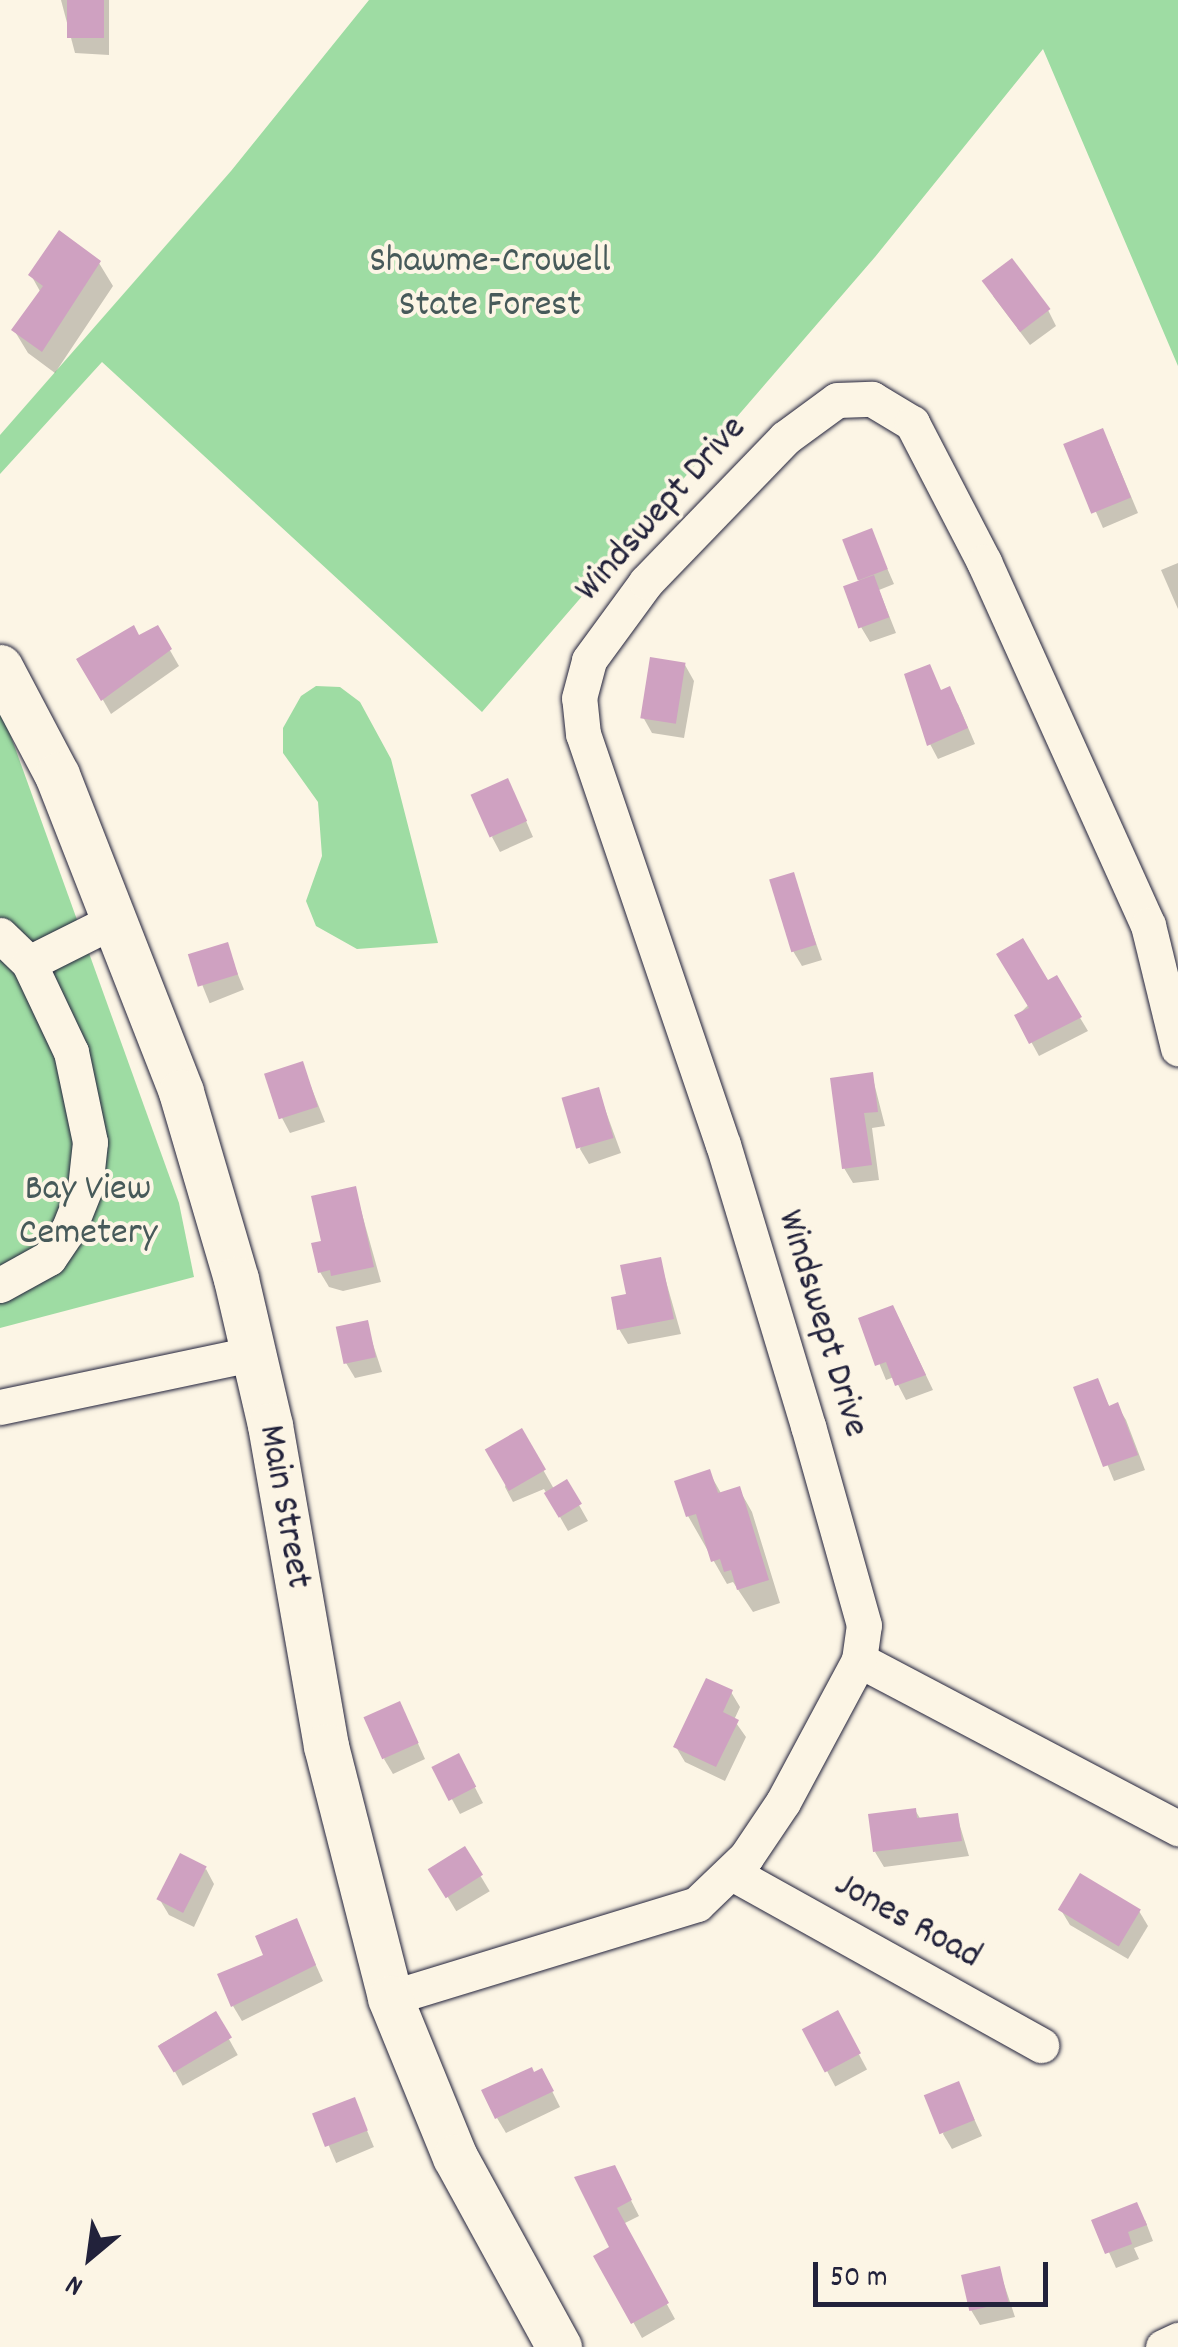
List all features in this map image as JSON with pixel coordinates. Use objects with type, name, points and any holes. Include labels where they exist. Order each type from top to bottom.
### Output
[{"type":"main road","name":"Main Street","points":[[0,667],[58,776],[181,1092],[252,1354],[326,1746],[390,1998],[455,2157],[559,2347]]},
{"type":"street","name":"Windswept Drive","points":[[390,1998],[697,1904],[732,1873],[783,1802],[859,1660],[864,1625],[813,1444],[723,1144],[583,734],[579,698],[589,660],[646,582],[784,438],[836,400],[872,399],[912,423],[984,562],[1148,924],[1178,1048]]},
{"type":"street","points":[[29,963],[113,920]]},
{"type":"street","points":[[0,935],[29,963],[71,1052],[90,1142],[85,1188],[69,1228],[49,1258],[0,1285]]},
{"type":"street","points":[[0,1406],[252,1354]]},
{"type":"street","points":[[859,1660],[1178,1828]]},
{"type":"street","name":"Jones Road","points":[[732,1873],[1041,2045]]},
{"type":"street","points":[[1163,2347],[1178,2340]]},
{"type":"green space","name":"Shawme-Crowell State Forest","points":[[369,0],[1178,0],[1178,366],[1043,49],[875,257],[482,712],[102,362],[0,474],[0,435],[231,171]]},
{"type":"green space","points":[[316,686],[340,687],[360,702],[391,759],[438,943],[357,949],[316,926],[306,901],[322,856],[318,802],[283,753],[283,728],[301,696]]},
{"type":"green space","name":"Bay View Cemetery","points":[[0,706],[179,1203],[194,1277],[0,1328]]},
{"type":"building","points":[[67,0],[104,0],[104,38],[67,38]]},
{"type":"building","points":[[59,230],[101,261],[42,352],[11,330],[43,286],[28,275]]},
{"type":"building","points":[[1012,258],[1051,309],[1020,332],[982,281]]},
{"type":"building","points":[[1103,428],[1131,498],[1091,514],[1063,444]]},
{"type":"building","points":[[872,528],[888,569],[858,581],[842,539]]},
{"type":"building","points":[[874,575],[889,617],[858,629],[843,586]]},
{"type":"building","points":[[134,625],[139,635],[158,625],[172,649],[101,701],[76,659]]},
{"type":"building","points":[[650,657],[686,663],[676,724],[640,718]]},
{"type":"building","points":[[930,664],[941,690],[950,686],[968,728],[927,746],[904,674]]},
{"type":"building","points":[[508,778],[527,821],[490,838],[471,795]]},
{"type":"building","points":[[794,872],[816,945],[791,952],[769,880]]},
{"type":"building","points":[[1023,938],[1048,980],[1057,975],[1082,1017],[1029,1044],[1014,1015],[1029,1008],[996,954]]},
{"type":"building","points":[[228,942],[238,975],[198,987],[188,954]]},
{"type":"building","points":[[303,1061],[318,1107],[279,1119],[264,1074]]},
{"type":"building","points":[[873,1072],[878,1112],[864,1113],[872,1165],[842,1169],[830,1078]]},
{"type":"building","points":[[599,1087],[614,1138],[576,1149],[562,1098]]},
{"type":"building","points":[[356,1186],[374,1267],[331,1276],[330,1270],[318,1273],[311,1243],[321,1241],[311,1196]]},
{"type":"building","points":[[661,1257],[674,1319],[617,1330],[611,1297],[626,1294],[620,1265]]},
{"type":"building","points":[[893,1305],[926,1375],[895,1386],[886,1362],[875,1366],[858,1318]]},
{"type":"building","points":[[368,1320],[376,1357],[344,1364],[336,1327]]},
{"type":"building","points":[[1098,1378],[1109,1406],[1118,1402],[1138,1455],[1103,1467],[1073,1387]]},
{"type":"building","points":[[522,1428],[546,1470],[509,1491],[485,1450]]},
{"type":"building","points":[[710,1469],[718,1493],[740,1486],[769,1580],[737,1590],[731,1570],[724,1572],[720,1559],[711,1562],[696,1514],[686,1517],[674,1481]]},
{"type":"building","points":[[567,1479],[582,1504],[559,1518],[544,1493]]},
{"type":"building","points":[[706,1678],[733,1690],[723,1712],[739,1720],[716,1767],[673,1747]]},
{"type":"building","points":[[400,1701],[419,1743],[382,1759],[363,1717]]},
{"type":"building","points":[[459,1753],[476,1787],[449,1801],[431,1767]]},
{"type":"building","points":[[916,1808],[917,1818],[958,1813],[962,1841],[873,1852],[868,1814]]},
{"type":"building","points":[[465,1846],[483,1875],[446,1898],[428,1869]]},
{"type":"building","points":[[180,1853],[207,1867],[183,1913],[156,1899]]},
{"type":"building","points":[[1080,1873],[1141,1910],[1119,1946],[1058,1910]]},
{"type":"building","points":[[297,1918],[316,1965],[231,2007],[217,1974],[263,1955],[255,1936]]},
{"type":"building","points":[[838,2010],[861,2053],[825,2073],[802,2029]]},
{"type":"building","points":[[216,2011],[232,2038],[174,2073],[158,2046]]},
{"type":"building","points":[[532,2067],[534,2072],[542,2068],[554,2091],[495,2119],[481,2090]]},
{"type":"building","points":[[959,2081],[975,2120],[940,2134],[924,2095]]},
{"type":"building","points":[[355,2097],[368,2131],[325,2147],[312,2113]]},
{"type":"building","points":[[615,2165],[632,2200],[617,2208],[669,2303],[631,2324],[593,2256],[609,2247],[574,2177]]},
{"type":"building","points":[[1137,2202],[1147,2225],[1128,2232],[1132,2244],[1105,2254],[1091,2220]]},
{"type":"building","points":[[1000,2266],[1008,2302],[969,2311],[961,2275]]}]
